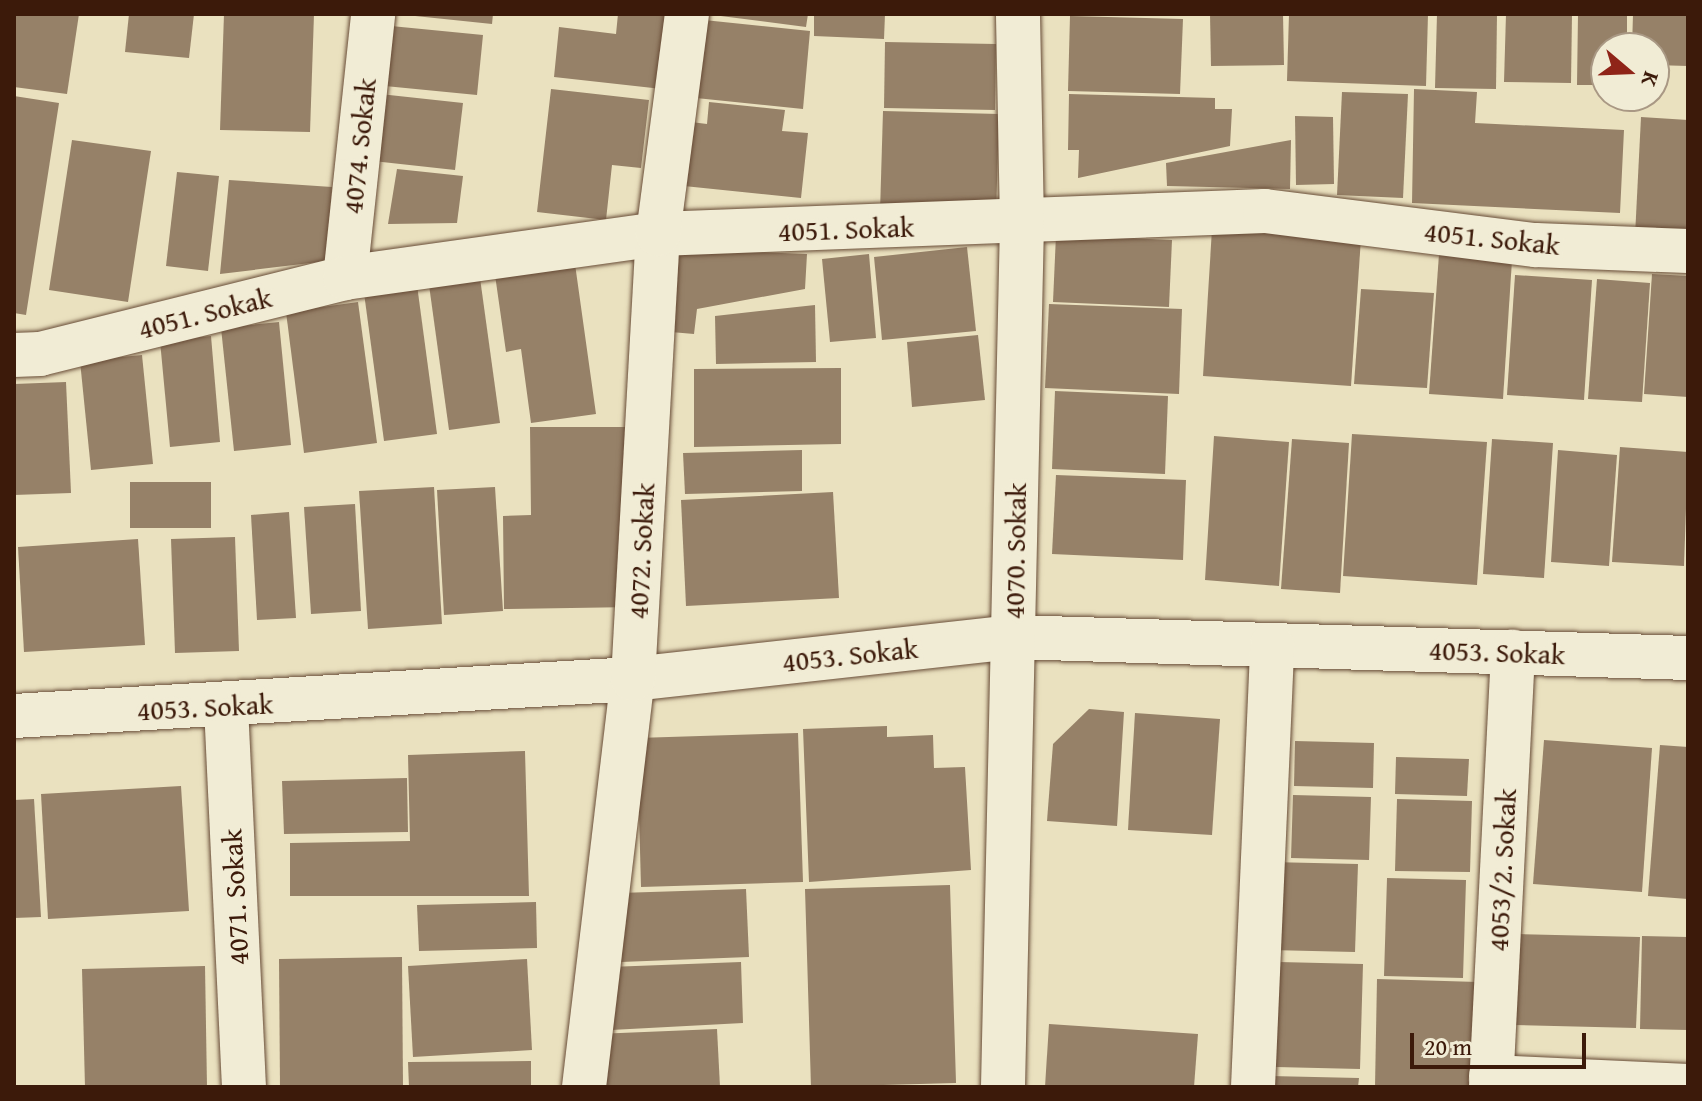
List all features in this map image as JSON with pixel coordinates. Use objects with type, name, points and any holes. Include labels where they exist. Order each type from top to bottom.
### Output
[{"type":"street","name":"4074. Sokak","points":[[345,278],[373,14]]},
{"type":"street","name":"4072. Sokak","points":[[584,1087],[633,679],[658,234],[687,14]]},
{"type":"street","name":"4070. Sokak","points":[[1003,1087],[1022,224],[1018,14]]},
{"type":"street","name":"4051. Sokak","points":[[14,355],[40,354],[345,278],[658,234],[1022,224],[1265,211],[1536,245],[1688,251]]},
{"type":"street","name":"4053. Sokak","points":[[14,716],[226,706],[633,679],[1013,637],[1688,658]]},
{"type":"street","points":[[1253,1087],[1272,645]]},
{"type":"street","name":"4053/2. Sokak","points":[[1491,1082],[1513,652]]},
{"type":"street","name":"4071. Sokak","points":[[226,706],[244,1087]]},
{"type":"street","points":[[1491,1082],[1688,1086]]},
{"type":"building","points":[[14,14],[79,14],[67,94],[14,87]]},
{"type":"building","points":[[129,14],[194,14],[189,58],[125,52]]},
{"type":"building","points":[[224,14],[314,14],[310,132],[220,130]]},
{"type":"building","points":[[396,14],[493,14],[492,24]]},
{"type":"building","points":[[618,14],[671,14],[662,89],[554,77],[559,27],[616,34]]},
{"type":"building","points":[[705,14],[808,14],[806,27]]},
{"type":"building","points":[[814,14],[885,14],[884,39],[814,36]]},
{"type":"building","points":[[1210,14],[1283,14],[1284,65],[1211,66]]},
{"type":"building","points":[[1289,14],[1428,14],[1426,86],[1287,81]]},
{"type":"building","points":[[1437,14],[1497,14],[1496,89],[1435,88]]},
{"type":"building","points":[[1506,14],[1572,14],[1571,83],[1504,82]]},
{"type":"building","points":[[1578,14],[1627,14],[1627,32],[1590,32],[1590,85],[1577,85]]},
{"type":"building","points":[[1633,14],[1688,14],[1688,66],[1670,65],[1670,32],[1632,32]]},
{"type":"building","points":[[1070,16],[1183,19],[1180,94],[1068,91]]},
{"type":"building","points":[[704,20],[810,31],[803,109],[696,98]]},
{"type":"building","points":[[391,26],[483,35],[477,95],[385,86]]},
{"type":"building","points":[[885,42],[996,44],[995,110],[884,108]]},
{"type":"building","points":[[551,89],[649,100],[641,168],[612,165],[606,220],[537,212]]},
{"type":"building","points":[[1414,89],[1477,92],[1475,123],[1624,130],[1620,213],[1412,203]]},
{"type":"building","points":[[1342,92],[1408,94],[1403,198],[1337,195]]},
{"type":"building","points":[[380,94],[463,103],[455,170],[373,161]]},
{"type":"building","points":[[1069,94],[1215,98],[1215,109],[1232,109],[1230,146],[1078,178],[1079,150],[1068,150]]},
{"type":"building","points":[[14,96],[59,103],[26,315],[14,313]]},
{"type":"building","points":[[709,102],[785,110],[782,131],[808,133],[801,198],[684,186],[691,122],[707,124]]},
{"type":"building","points":[[883,111],[999,114],[996,215],[880,212]]},
{"type":"building","points":[[1295,116],[1333,117],[1334,184],[1296,185]]},
{"type":"building","points":[[1641,117],[1688,120],[1688,238],[1635,236]]},
{"type":"building","points":[[72,140],[151,151],[128,302],[49,290]]},
{"type":"building","points":[[1291,140],[1290,189],[1167,186],[1166,163]]},
{"type":"building","points":[[397,169],[463,176],[457,223],[388,224]]},
{"type":"building","points":[[177,172],[219,176],[208,271],[166,266]]},
{"type":"building","points":[[229,180],[332,187],[327,261],[220,274]]},
{"type":"building","points":[[1212,229],[1361,238],[1351,386],[1203,376]]},
{"type":"building","points":[[1056,235],[1172,240],[1169,307],[1053,302]]},
{"type":"building","points":[[967,247],[976,331],[882,340],[874,257]]},
{"type":"building","points":[[680,249],[807,254],[805,289],[697,309],[694,334],[671,332]]},
{"type":"building","points":[[869,254],[876,338],[830,342],[822,259]]},
{"type":"building","points":[[1439,254],[1512,260],[1503,399],[1429,394]]},
{"type":"building","points":[[575,264],[596,414],[531,423],[521,349],[506,352],[495,275]]},
{"type":"building","points":[[1652,274],[1688,276],[1688,397],[1644,394]]},
{"type":"building","points":[[1515,275],[1592,280],[1584,400],[1507,395]]},
{"type":"building","points":[[480,278],[500,423],[449,430],[429,285]]},
{"type":"building","points":[[1597,279],[1650,283],[1642,402],[1588,399]]},
{"type":"building","points":[[417,285],[437,434],[384,441],[364,293]]},
{"type":"building","points":[[1361,289],[1434,293],[1427,388],[1354,384]]},
{"type":"building","points":[[358,302],[377,443],[304,453],[286,312]]},
{"type":"building","points":[[1049,304],[1182,309],[1179,394],[1045,388]]},
{"type":"building","points":[[815,305],[816,362],[716,364],[715,316]]},
{"type":"building","points":[[279,322],[291,445],[234,451],[221,328]]},
{"type":"building","points":[[978,335],[985,400],[912,407],[907,342]]},
{"type":"building","points":[[211,336],[220,442],[170,447],[160,341]]},
{"type":"building","points":[[142,355],[153,464],[91,470],[80,361]]},
{"type":"building","points":[[841,368],[841,444],[694,447],[694,369]]},
{"type":"building","points":[[66,382],[71,493],[14,495],[14,384]]},
{"type":"building","points":[[1055,391],[1168,396],[1165,474],[1052,469]]},
{"type":"building","points":[[530,427],[632,427],[634,607],[504,609],[503,516],[531,515]]},
{"type":"building","points":[[1352,434],[1487,442],[1477,585],[1343,576]]},
{"type":"building","points":[[1214,436],[1289,442],[1279,586],[1205,580]]},
{"type":"building","points":[[1292,439],[1349,443],[1340,593],[1281,589]]},
{"type":"building","points":[[1492,439],[1553,443],[1544,578],[1483,574]]},
{"type":"building","points":[[1620,447],[1688,452],[1684,566],[1612,562]]},
{"type":"building","points":[[802,450],[802,491],[685,494],[683,453]]},
{"type":"building","points":[[1558,450],[1617,455],[1609,566],[1551,562]]},
{"type":"building","points":[[1056,475],[1186,480],[1183,560],[1052,554]]},
{"type":"building","points":[[130,482],[211,482],[211,528],[130,528]]},
{"type":"building","points":[[434,487],[442,624],[368,629],[359,491]]},
{"type":"building","points":[[495,487],[503,611],[444,615],[437,490]]},
{"type":"building","points":[[833,492],[839,598],[686,606],[681,500]]},
{"type":"building","points":[[355,504],[361,611],[311,614],[304,507]]},
{"type":"building","points":[[289,512],[296,618],[257,620],[251,515]]},
{"type":"building","points":[[235,537],[239,651],[175,653],[171,539]]},
{"type":"building","points":[[138,539],[145,645],[24,652],[18,547]]},
{"type":"building","points":[[1089,709],[1124,712],[1117,826],[1047,821],[1053,744]]},
{"type":"building","points":[[1135,713],[1220,719],[1212,835],[1128,830]]},
{"type":"building","points":[[887,726],[887,737],[933,735],[934,768],[965,767],[971,870],[809,882],[803,729]]},
{"type":"building","points":[[798,733],[803,882],[641,887],[637,738]]},
{"type":"building","points":[[1544,740],[1652,748],[1642,892],[1533,884]]},
{"type":"building","points":[[1295,741],[1374,743],[1373,788],[1294,786]]},
{"type":"building","points":[[1660,745],[1688,747],[1688,899],[1648,896]]},
{"type":"building","points":[[525,751],[529,896],[290,896],[290,843],[410,841],[408,755]]},
{"type":"building","points":[[1396,757],[1469,759],[1467,796],[1395,794]]},
{"type":"building","points":[[407,778],[408,832],[284,834],[282,781]]},
{"type":"building","points":[[181,786],[189,911],[48,919],[41,794]]},
{"type":"building","points":[[1293,795],[1371,797],[1369,860],[1291,858]]},
{"type":"building","points":[[34,799],[41,917],[14,918],[14,800]]},
{"type":"building","points":[[1397,799],[1472,801],[1470,872],[1395,871]]},
{"type":"building","points":[[1268,862],[1358,864],[1355,952],[1265,950]]},
{"type":"building","points":[[1387,878],[1466,880],[1463,978],[1384,976]]},
{"type":"building","points":[[950,885],[956,1083],[811,1087],[805,889]]},
{"type":"building","points":[[746,889],[749,957],[621,962],[619,893]]},
{"type":"building","points":[[536,902],[537,948],[419,951],[417,905]]},
{"type":"building","points":[[1517,934],[1640,937],[1636,1028],[1514,1025]]},
{"type":"building","points":[[1642,936],[1688,937],[1688,1030],[1640,1029]]},
{"type":"building","points":[[402,957],[403,1087],[280,1087],[279,959]]},
{"type":"building","points":[[527,959],[532,1050],[413,1057],[408,966]]},
{"type":"building","points":[[741,962],[743,1023],[611,1030],[609,967]]},
{"type":"building","points":[[1279,962],[1363,964],[1360,1069],[1276,1067]]},
{"type":"building","points":[[205,966],[207,1087],[85,1087],[82,969]]},
{"type":"building","points":[[1377,979],[1478,982],[1475,1087],[1375,1087]]},
{"type":"building","points":[[1049,1024],[1198,1034],[1194,1087],[1045,1087]]},
{"type":"building","points":[[717,1029],[720,1087],[598,1087],[596,1034]]},
{"type":"building","points":[[531,1061],[531,1087],[409,1087],[408,1062]]},
{"type":"building","points":[[1268,1076],[1359,1078],[1358,1087],[1268,1087]]}]
